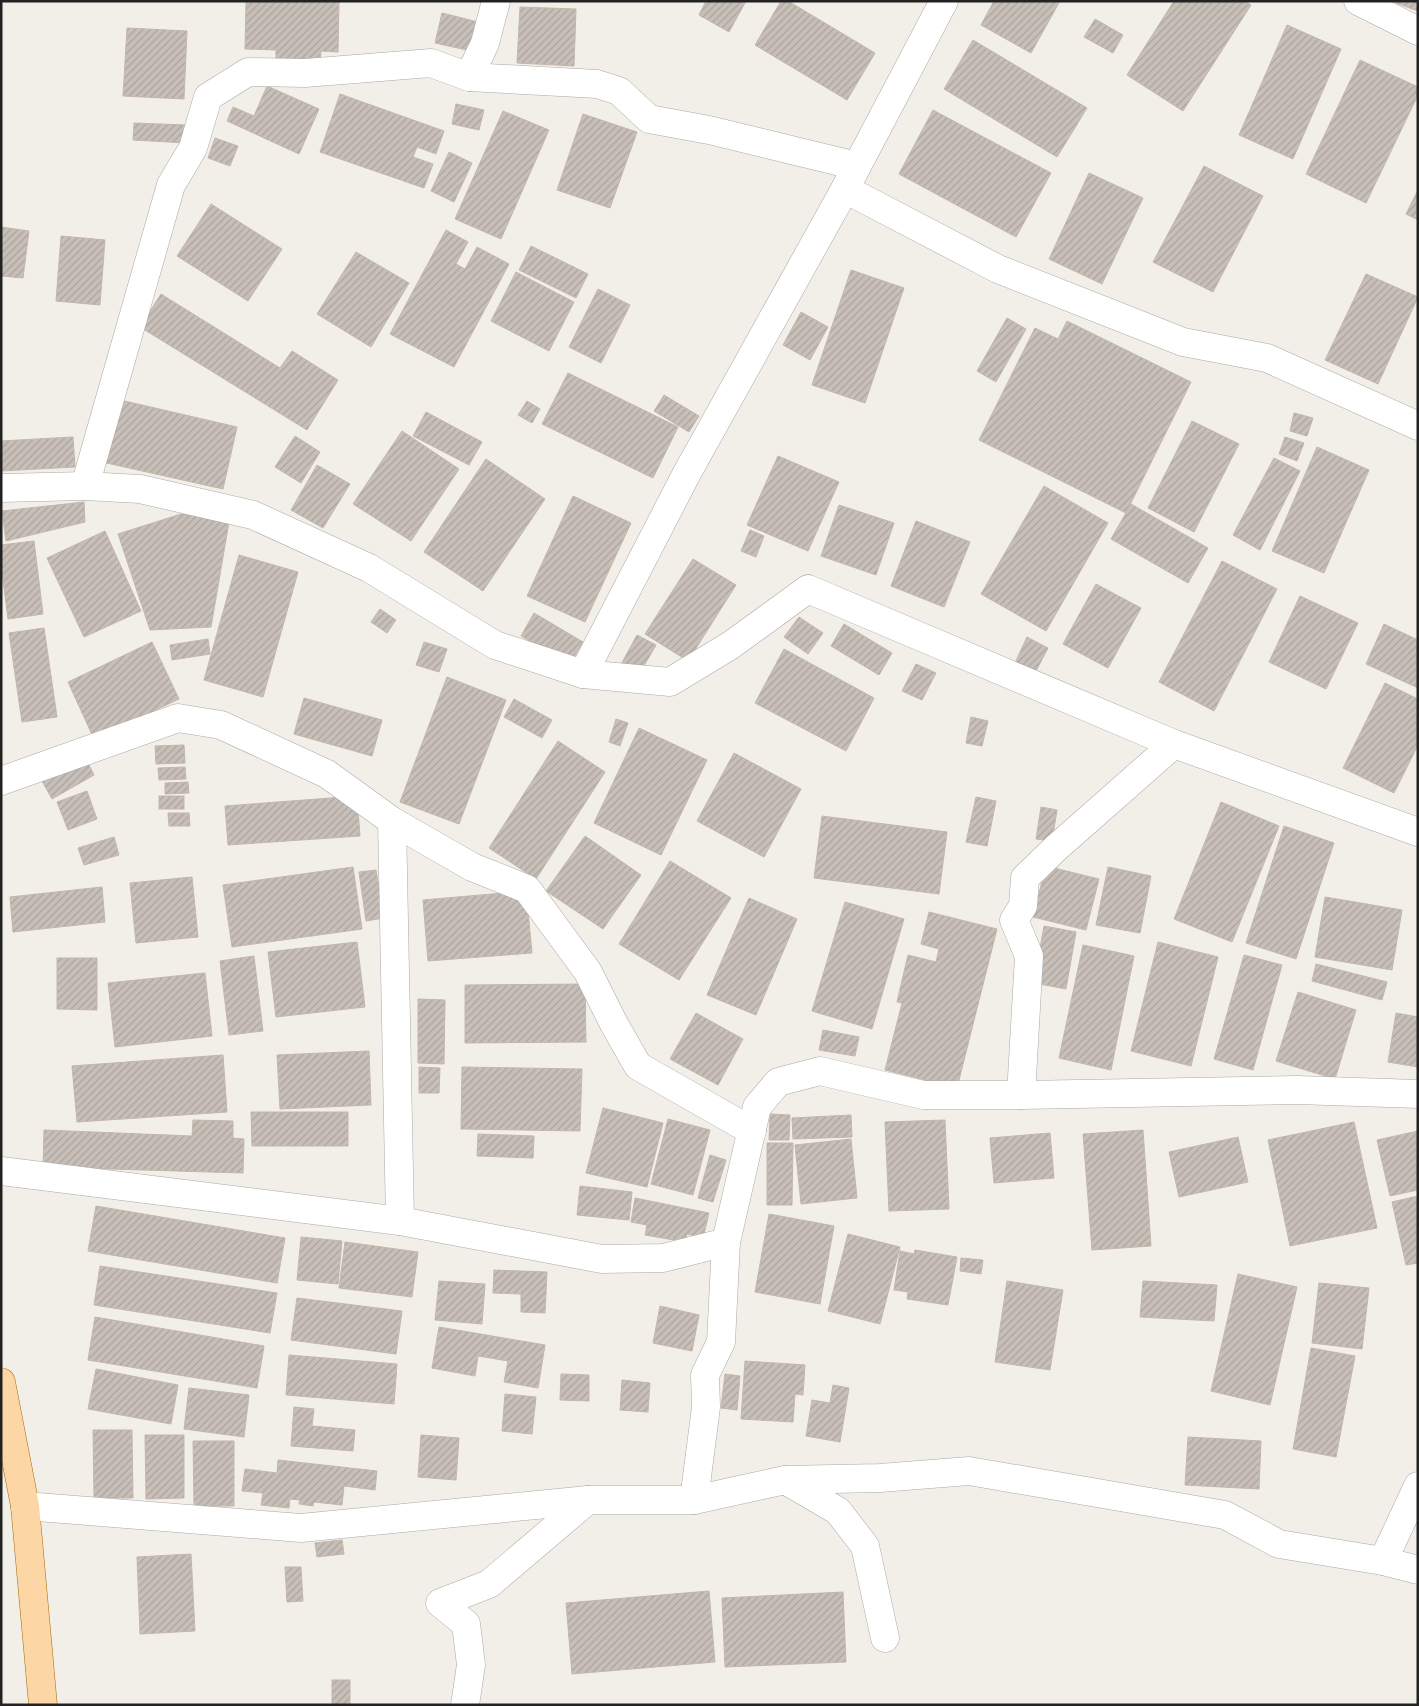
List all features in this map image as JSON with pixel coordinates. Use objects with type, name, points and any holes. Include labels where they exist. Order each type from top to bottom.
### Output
[{"type":"main road","points":[[1,1382],[25,1506],[43,1705]]},
{"type":"street","points":[[469,76],[485,43],[496,1]]},
{"type":"street","points":[[583,674],[687,472],[851,178],[944,1]]},
{"type":"street","points":[[1358,1],[1418,31]]},
{"type":"street","points":[[86,486],[171,185],[193,148],[208,97],[248,72],[305,73],[431,63],[469,76],[596,84],[619,92],[649,119],[709,130],[851,178],[998,269],[1183,342],[1267,358],[1418,426]]},
{"type":"street","points":[[1,488],[86,486],[140,489],[253,515],[369,568],[495,645],[583,674],[670,682],[731,645],[808,589],[1174,744],[1418,832]]},
{"type":"street","points":[[1,781],[178,718],[221,725],[327,774],[392,821],[472,867],[527,889],[588,972],[638,1066],[752,1131]]},
{"type":"street","points":[[1021,1095],[1029,956],[1014,920],[1023,906],[1025,878],[1056,848],[1174,744]]},
{"type":"street","points":[[392,821],[400,1221]]},
{"type":"street","points":[[694,1500],[706,1407],[705,1375],[721,1342],[726,1242],[757,1107],[778,1082],[820,1071],[923,1095],[1297,1090],[1418,1094]]},
{"type":"street","points":[[1,1171],[400,1221],[602,1259],[663,1258],[726,1242]]},
{"type":"street","points":[[25,1506],[301,1528],[588,1500],[694,1500],[785,1480],[880,1478],[969,1471],[1225,1515],[1279,1544],[1383,1561],[1418,1570]]},
{"type":"street","points":[[785,1480],[838,1511],[865,1546],[885,1638]]},
{"type":"street","points":[[1383,1561],[1418,1486]]},
{"type":"street","points":[[465,1705],[471,1665],[466,1624],[440,1603],[489,1584],[588,1500]]},
{"type":"building","points":[[246,1],[339,1],[338,52],[321,51],[320,63],[276,62],[276,50],[245,49]]},
{"type":"building","points":[[706,1],[746,1],[729,32],[699,15]]},
{"type":"building","points":[[781,1],[788,1],[875,53],[847,100],[755,45]]},
{"type":"building","points":[[994,1],[1060,1],[1031,53],[981,25]]},
{"type":"building","points":[[1174,1],[1244,1],[1251,5],[1183,111],[1127,75]]},
{"type":"building","points":[[1396,1],[1418,1],[1418,11],[1396,3]]},
{"type":"building","points":[[520,7],[576,9],[574,66],[517,63]]},
{"type":"building","points":[[442,13],[478,22],[471,51],[435,43]]},
{"type":"building","points":[[1095,19],[1123,35],[1113,53],[1084,37]]},
{"type":"building","points":[[1287,25],[1341,49],[1293,159],[1239,135]]},
{"type":"building","points":[[127,28],[187,31],[184,99],[123,96]]},
{"type":"building","points":[[973,40],[1087,108],[1057,157],[944,89]]},
{"type":"building","points":[[1360,60],[1418,87],[1418,95],[1366,203],[1306,174]]},
{"type":"building","points":[[267,86],[319,109],[299,154],[227,121],[233,107],[254,116]]},
{"type":"building","points":[[340,94],[444,131],[436,154],[417,147],[413,157],[433,164],[424,188],[320,152]]},
{"type":"building","points":[[456,104],[484,110],[479,130],[452,124]]},
{"type":"building","points":[[933,110],[1051,173],[1016,237],[899,174]]},
{"type":"building","points":[[503,111],[549,130],[501,239],[455,219]]},
{"type":"building","points":[[583,114],[637,132],[610,208],[557,190]]},
{"type":"building","points":[[134,123],[186,125],[186,143],[133,140]]},
{"type":"building","points":[[215,138],[238,146],[230,166],[208,158]]},
{"type":"building","points":[[449,152],[472,163],[454,202],[431,191]]},
{"type":"building","points":[[1204,166],[1263,196],[1213,292],[1153,262]]},
{"type":"building","points":[[1089,173],[1143,198],[1102,284],[1049,259]]},
{"type":"building","points":[[1418,190],[1418,220],[1406,214]]},
{"type":"building","points":[[211,204],[282,249],[248,301],[177,256]]},
{"type":"building","points":[[1,227],[29,231],[23,278],[1,276]]},
{"type":"building","points":[[446,230],[468,242],[456,264],[465,269],[477,247],[509,264],[454,367],[390,334]]},
{"type":"building","points":[[61,236],[105,240],[100,305],[56,301]]},
{"type":"building","points":[[531,246],[588,274],[576,298],[519,270]]},
{"type":"building","points":[[356,252],[409,283],[371,347],[317,314]]},
{"type":"building","points":[[851,270],[904,288],[865,403],[812,385]]},
{"type":"building","points":[[516,272],[574,302],[549,351],[491,321]]},
{"type":"building","points":[[1366,274],[1418,297],[1378,384],[1325,360]]},
{"type":"building","points":[[598,289],[630,305],[601,363],[569,347]]},
{"type":"building","points":[[161,294],[280,368],[292,351],[338,380],[307,430],[140,327]]},
{"type":"building","points":[[801,312],[828,327],[810,360],[783,345]]},
{"type":"building","points":[[1007,318],[1026,329],[996,382],[977,371]]},
{"type":"building","points":[[1067,321],[1191,382],[1126,513],[979,440],[1035,328],[1058,339]]},
{"type":"building","points":[[568,373],[678,427],[653,478],[542,424]]},
{"type":"building","points":[[664,395],[699,416],[689,432],[654,411]]},
{"type":"building","points":[[116,399],[237,427],[223,489],[102,462]]},
{"type":"building","points":[[527,401],[540,409],[532,423],[518,415]]},
{"type":"building","points":[[426,412],[482,442],[469,465],[413,436]]},
{"type":"building","points":[[1294,413],[1313,418],[1307,436],[1290,431]]},
{"type":"building","points":[[1192,421],[1239,444],[1194,532],[1148,508]]},
{"type":"building","points":[[402,431],[459,469],[411,541],[353,504]]},
{"type":"building","points":[[295,436],[320,452],[301,483],[275,467]]},
{"type":"building","points":[[73,437],[75,467],[1,471],[1,441]]},
{"type":"building","points":[[1285,437],[1304,443],[1297,461],[1279,454]]},
{"type":"building","points":[[1317,447],[1369,470],[1324,573],[1272,551]]},
{"type":"building","points":[[778,456],[839,482],[808,551],[747,525]]},
{"type":"building","points":[[1274,458],[1300,471],[1260,550],[1233,535]]},
{"type":"building","points":[[486,459],[545,499],[483,591],[424,552]]},
{"type":"building","points":[[317,465],[350,484],[323,528],[291,510]]},
{"type":"building","points":[[1044,486],[1108,523],[1046,631],[981,594]]},
{"type":"building","points":[[573,496],[631,523],[585,622],[527,596]]},
{"type":"building","points":[[84,502],[85,522],[6,541],[2,511]]},
{"type":"building","points":[[1131,504],[1208,548],[1188,583],[1111,539]]},
{"type":"building","points":[[839,505],[894,523],[876,575],[821,556]]},
{"type":"building","points":[[181,514],[229,522],[211,627],[150,630],[118,534]]},
{"type":"building","points":[[916,521],[970,542],[944,607],[891,586]]},
{"type":"building","points":[[750,530],[764,536],[756,557],[741,551]]},
{"type":"building","points":[[105,531],[141,611],[84,637],[47,558]]},
{"type":"building","points":[[34,541],[43,614],[8,619],[1,564],[1,545]]},
{"type":"building","points":[[239,555],[298,572],[263,697],[204,680]]},
{"type":"building","points":[[693,559],[736,585],[688,661],[645,634]]},
{"type":"building","points":[[1222,561],[1277,589],[1214,711],[1159,682]]},
{"type":"building","points":[[1096,584],[1141,608],[1108,668],[1063,644]]},
{"type":"building","points":[[1300,596],[1358,623],[1326,689],[1269,662]]},
{"type":"building","points":[[380,609],[396,620],[387,633],[371,622]]},
{"type":"building","points":[[534,613],[583,642],[570,664],[521,636]]},
{"type":"building","points":[[799,617],[823,633],[808,654],[784,637]]},
{"type":"building","points":[[844,624],[892,653],[879,675],[831,646]]},
{"type":"building","points":[[1384,624],[1418,640],[1418,688],[1366,664]]},
{"type":"building","points":[[44,628],[57,717],[22,722],[9,633]]},
{"type":"building","points":[[637,635],[656,645],[637,678],[619,668]]},
{"type":"building","points":[[1027,637],[1048,648],[1035,673],[1015,663]]},
{"type":"building","points":[[208,639],[210,654],[172,660],[170,645]]},
{"type":"building","points":[[152,642],[179,699],[94,739],[68,682]]},
{"type":"building","points":[[424,642],[447,649],[439,672],[416,665]]},
{"type":"building","points":[[784,649],[874,698],[846,751],[755,703]]},
{"type":"building","points":[[916,664],[936,673],[922,700],[902,691]]},
{"type":"building","points":[[447,677],[506,700],[459,824],[400,802]]},
{"type":"building","points":[[1385,683],[1418,699],[1418,745],[1394,793],[1343,768]]},
{"type":"building","points":[[304,698],[382,720],[372,756],[294,734]]},
{"type":"building","points":[[514,699],[552,720],[542,738],[504,717]]},
{"type":"building","points":[[971,717],[988,721],[982,746],[966,743]]},
{"type":"building","points":[[616,719],[628,723],[620,746],[609,742]]},
{"type":"building","points":[[639,728],[707,760],[661,855],[594,823]]},
{"type":"building","points":[[558,741],[605,772],[536,879],[489,848]]},
{"type":"building","points":[[184,745],[185,763],[156,764],[155,746]]},
{"type":"building","points":[[734,753],[801,789],[764,857],[697,821]]},
{"type":"building","points":[[85,757],[94,775],[52,799],[42,781]]},
{"type":"building","points":[[185,767],[186,779],[159,780],[158,768]]},
{"type":"building","points":[[188,782],[189,793],[165,794],[165,783]]},
{"type":"building","points":[[87,791],[97,819],[68,830],[57,802]]},
{"type":"building","points":[[159,796],[184,796],[184,809],[159,809]]},
{"type":"building","points":[[357,796],[360,836],[228,845],[225,806]]},
{"type":"building","points":[[976,797],[996,801],[987,846],[966,842]]},
{"type":"building","points":[[1221,802],[1279,826],[1232,942],[1174,919]]},
{"type":"building","points":[[1041,807],[1057,810],[1052,841],[1036,839]]},
{"type":"building","points":[[168,813],[189,813],[190,826],[169,826]]},
{"type":"building","points":[[822,816],[947,832],[939,894],[814,878]]},
{"type":"building","points":[[1284,826],[1334,843],[1296,959],[1246,943]]},
{"type":"building","points":[[585,836],[641,875],[603,929],[546,891]]},
{"type":"building","points":[[114,837],[119,855],[84,865],[78,848]]},
{"type":"building","points":[[670,861],[731,898],[679,980],[619,944]]},
{"type":"building","points":[[1046,866],[1099,879],[1086,930],[1033,917]]},
{"type":"building","points":[[353,867],[362,929],[232,947],[223,885]]},
{"type":"building","points":[[1108,867],[1151,876],[1140,933],[1096,925]]},
{"type":"building","points":[[376,870],[384,918],[366,921],[359,872]]},
{"type":"building","points":[[192,877],[198,937],[136,943],[130,883]]},
{"type":"building","points":[[102,887],[105,922],[13,932],[10,897]]},
{"type":"building","points":[[526,891],[532,953],[428,961],[423,900]]},
{"type":"building","points":[[1325,897],[1402,910],[1392,970],[1315,957]]},
{"type":"building","points":[[749,898],[797,919],[756,1015],[707,995]]},
{"type":"building","points":[[845,902],[904,919],[872,1029],[812,1011]]},
{"type":"building","points":[[929,912],[997,929],[957,1088],[885,1070],[902,1003],[897,1002],[908,955],[936,962],[939,949],[921,944]]},
{"type":"building","points":[[1044,926],[1076,932],[1066,989],[1034,983]]},
{"type":"building","points":[[357,942],[365,1007],[276,1017],[268,952]]},
{"type":"building","points":[[1158,942],[1218,957],[1191,1066],[1131,1051]]},
{"type":"building","points":[[1083,945],[1134,956],[1111,1070],[1059,1058]]},
{"type":"building","points":[[1244,955],[1282,965],[1253,1070],[1214,1059]]},
{"type":"building","points":[[254,956],[263,1031],[229,1035],[220,961]]},
{"type":"building","points":[[57,958],[97,958],[97,1010],[57,1009]]},
{"type":"building","points":[[1316,964],[1387,982],[1382,1000],[1312,981]]},
{"type":"building","points":[[205,973],[212,1036],[115,1047],[108,983]]},
{"type":"building","points":[[585,984],[586,1042],[465,1043],[465,985]]},
{"type":"building","points":[[1298,992],[1356,1010],[1335,1079],[1276,1061]]},
{"type":"building","points":[[418,999],[445,1000],[444,1064],[418,1063]]},
{"type":"building","points":[[696,1013],[743,1039],[718,1085],[670,1059]]},
{"type":"building","points":[[1396,1013],[1418,1017],[1418,1067],[1388,1062]]},
{"type":"building","points":[[823,1030],[859,1037],[855,1056],[819,1050]]},
{"type":"building","points":[[369,1051],[371,1105],[280,1109],[277,1055]]},
{"type":"building","points":[[223,1055],[227,1112],[77,1122],[72,1066]]},
{"type":"building","points":[[419,1067],[440,1068],[439,1093],[419,1093]]},
{"type":"building","points":[[462,1067],[582,1069],[580,1131],[461,1129]]},
{"type":"building","points":[[603,1108],[663,1123],[647,1187],[586,1173]]},
{"type":"building","points":[[251,1112],[348,1112],[348,1146],[252,1146]]},
{"type":"building","points":[[770,1114],[790,1115],[789,1140],[769,1140]]},
{"type":"building","points":[[851,1115],[852,1137],[793,1139],[792,1118]]},
{"type":"building","points":[[668,1119],[710,1130],[693,1195],[651,1184]]},
{"type":"building","points":[[193,1120],[233,1121],[233,1138],[244,1139],[243,1173],[43,1167],[44,1130],[192,1136]]},
{"type":"building","points":[[945,1120],[949,1209],[889,1211],[885,1122]]},
{"type":"building","points":[[1354,1122],[1377,1228],[1290,1246],[1268,1140]]},
{"type":"building","points":[[1143,1130],[1151,1246],[1092,1250],[1083,1134]]},
{"type":"building","points":[[1418,1131],[1418,1190],[1390,1196],[1377,1140]]},
{"type":"building","points":[[1050,1133],[1054,1178],[994,1183],[990,1138]]},
{"type":"building","points":[[478,1134],[534,1136],[533,1158],[477,1156]]},
{"type":"building","points":[[1238,1137],[1248,1182],[1179,1197],[1169,1152]]},
{"type":"building","points":[[851,1139],[857,1198],[801,1204],[795,1145]]},
{"type":"building","points":[[767,1143],[793,1143],[792,1205],[767,1205]]},
{"type":"building","points":[[710,1155],[726,1160],[713,1202],[698,1198]]},
{"type":"building","points":[[580,1186],[632,1192],[629,1220],[577,1215]]},
{"type":"building","points":[[1418,1196],[1418,1263],[1406,1265],[1392,1202]]},
{"type":"building","points":[[635,1198],[709,1213],[703,1238],[687,1234],[685,1242],[645,1235],[647,1225],[631,1222]]},
{"type":"building","points":[[96,1206],[285,1238],[277,1283],[88,1251]]},
{"type":"building","points":[[769,1214],[834,1226],[820,1304],[755,1292]]},
{"type":"building","points":[[848,1234],[900,1247],[880,1324],[828,1311]]},
{"type":"building","points":[[301,1237],[342,1241],[338,1284],[297,1280]]},
{"type":"building","points":[[345,1242],[418,1252],[412,1297],[339,1288]]},
{"type":"building","points":[[915,1250],[957,1257],[948,1305],[907,1299],[908,1292],[894,1290],[900,1251],[914,1254]]},
{"type":"building","points":[[961,1258],[983,1260],[981,1274],[960,1271]]},
{"type":"building","points":[[100,1266],[277,1293],[270,1333],[94,1305]]},
{"type":"building","points":[[494,1270],[547,1272],[545,1313],[521,1312],[521,1294],[493,1293]]},
{"type":"building","points":[[1238,1274],[1297,1287],[1270,1405],[1211,1391]]},
{"type":"building","points":[[439,1281],[485,1284],[482,1324],[435,1320]]},
{"type":"building","points":[[1007,1281],[1063,1290],[1050,1370],[995,1362]]},
{"type":"building","points":[[1143,1281],[1217,1285],[1214,1321],[1140,1317]]},
{"type":"building","points":[[1319,1283],[1369,1288],[1362,1349],[1312,1343]]},
{"type":"building","points":[[297,1298],[402,1311],[396,1354],[291,1340]]},
{"type":"building","points":[[660,1306],[699,1315],[692,1351],[653,1343]]},
{"type":"building","points":[[95,1317],[264,1346],[257,1388],[88,1360]]},
{"type":"building","points":[[439,1327],[545,1345],[538,1388],[504,1382],[508,1361],[478,1356],[475,1376],[432,1368]]},
{"type":"building","points":[[1311,1348],[1355,1356],[1336,1457],[1293,1449]]},
{"type":"building","points":[[289,1355],[397,1364],[394,1404],[286,1395]]},
{"type":"building","points":[[745,1361],[805,1365],[803,1395],[795,1394],[793,1422],[741,1419]]},
{"type":"building","points":[[96,1369],[178,1385],[171,1424],[88,1409]]},
{"type":"building","points":[[561,1374],[589,1375],[589,1401],[560,1400]]},
{"type":"building","points":[[725,1374],[740,1376],[737,1410],[721,1408]]},
{"type":"building","points":[[622,1380],[650,1383],[648,1412],[620,1410]]},
{"type":"building","points":[[833,1385],[849,1388],[840,1442],[806,1436],[812,1400],[830,1403]]},
{"type":"building","points":[[189,1388],[249,1395],[244,1437],[184,1429]]},
{"type":"building","points":[[505,1394],[536,1397],[532,1434],[502,1431]]},
{"type":"building","points":[[294,1407],[314,1409],[312,1426],[355,1430],[353,1451],[291,1446]]},
{"type":"building","points":[[93,1430],[132,1430],[133,1498],[94,1498]]},
{"type":"building","points":[[145,1435],[184,1435],[184,1498],[146,1499]]},
{"type":"building","points":[[421,1435],[459,1438],[456,1480],[418,1477]]},
{"type":"building","points":[[1188,1437],[1261,1441],[1259,1489],[1185,1485]]},
{"type":"building","points":[[193,1441],[234,1441],[234,1506],[194,1506]]},
{"type":"building","points":[[278,1460],[377,1471],[375,1490],[344,1486],[342,1505],[314,1502],[313,1506],[299,1504],[300,1500],[290,1499],[289,1508],[261,1505],[263,1493],[242,1491],[245,1469],[277,1473]]},
{"type":"building","points":[[342,1540],[344,1554],[317,1557],[315,1543]]},
{"type":"building","points":[[191,1554],[195,1631],[140,1634],[137,1557]]},
{"type":"building","points":[[285,1567],[301,1567],[303,1601],[287,1602]]},
{"type":"building","points":[[709,1591],[715,1662],[572,1674],[566,1603]]},
{"type":"building","points":[[843,1592],[846,1662],[725,1667],[722,1598]]},
{"type":"building","points":[[332,1680],[350,1680],[350,1705],[332,1705]]}]
